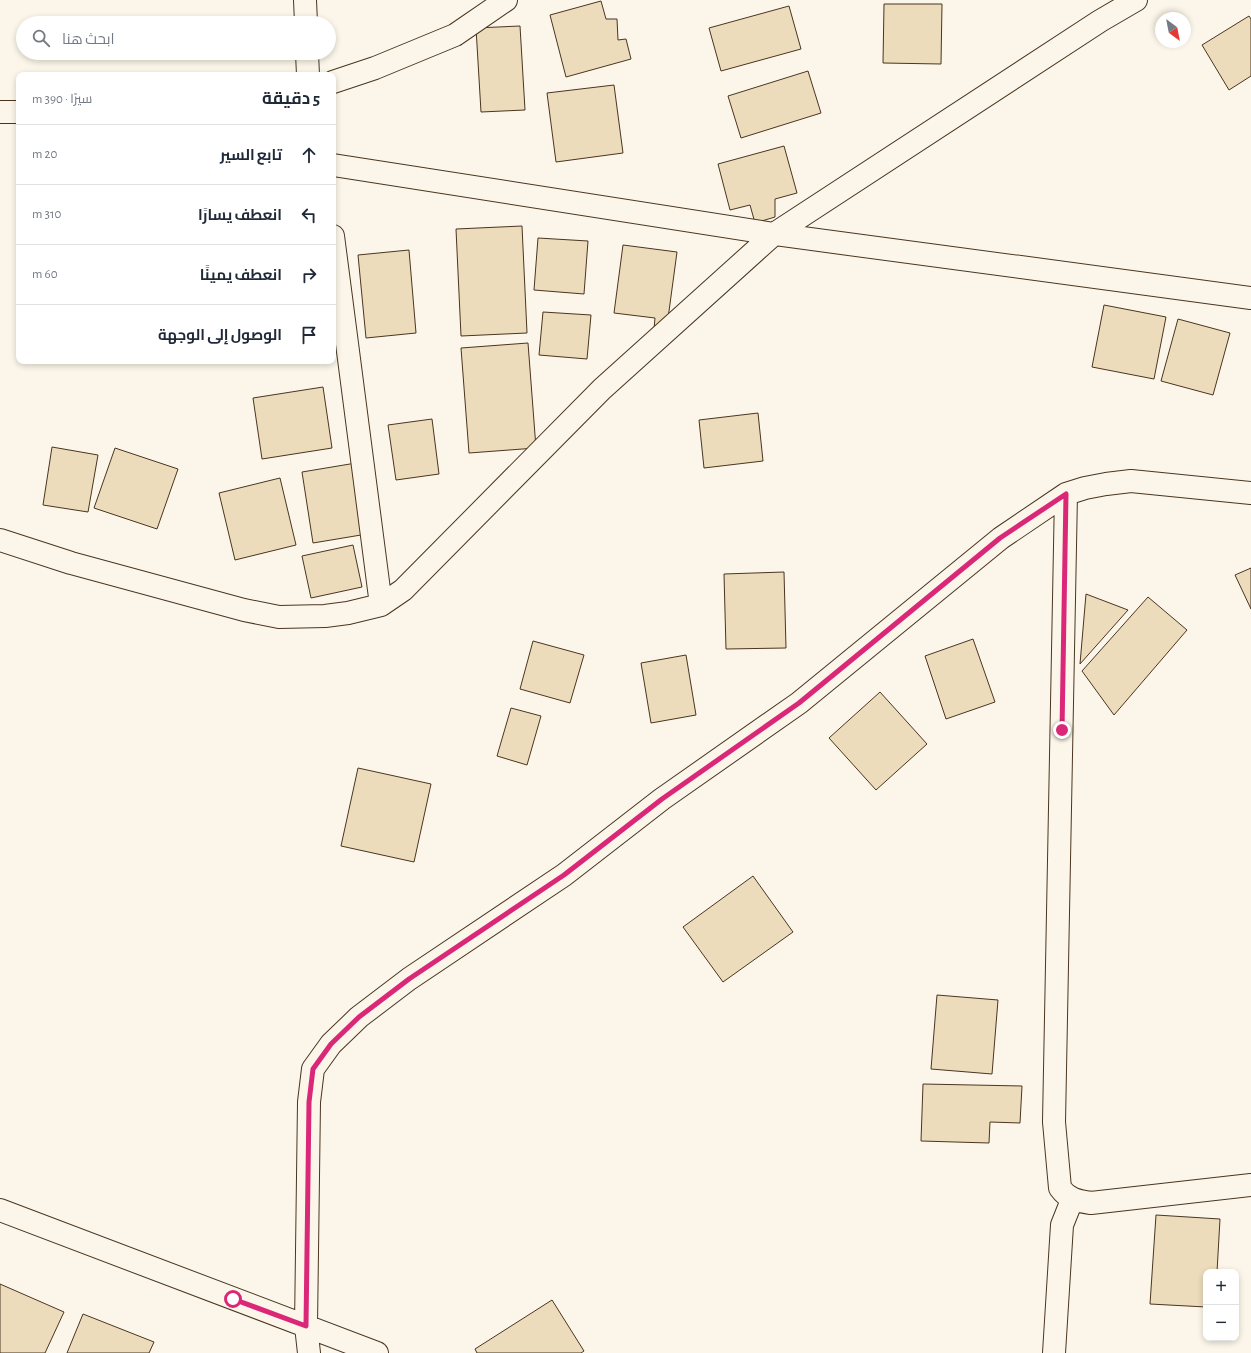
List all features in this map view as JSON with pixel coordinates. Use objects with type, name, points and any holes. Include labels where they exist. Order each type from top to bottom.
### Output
[{"type":"street","points":[[305,0],[306,16]]},
{"type":"street","points":[[336,81],[375,68],[455,35],[506,0]]},
{"type":"street","points":[[0,540],[71,563],[244,610],[279,617],[325,616],[348,613],[381,605],[403,590],[602,389],[774,234],[1100,21],[1136,0]]},
{"type":"street","points":[[307,60],[308,72]]},
{"type":"street","points":[[0,112],[16,112]]},
{"type":"street","points":[[336,165],[774,234],[1251,298]]},
{"type":"street","points":[[336,259],[381,605]]},
{"type":"street","points":[[309,1353],[306,1326],[309,1102],[313,1069],[331,1044],[359,1017],[409,979],[564,875],[662,799],[799,703],[1000,538],[1066,494],[1085,488],[1131,481],[1251,494]]},
{"type":"street","points":[[1066,494],[1054,1122],[1060,1188],[1065,1195],[1072,1200],[1091,1203],[1251,1185]]},
{"type":"street","points":[[1054,1353],[1062,1225],[1072,1200]]},
{"type":"street","points":[[0,1210],[377,1353]]},
{"type":"building","points":[[601,1],[606,19],[617,19],[618,40],[626,39],[631,59],[566,77],[550,15]]},
{"type":"building","points":[[884,4],[942,4],[941,64],[883,63]]},
{"type":"building","points":[[789,6],[801,49],[721,71],[709,28]]},
{"type":"building","points":[[1249,16],[1251,19],[1251,76],[1229,90],[1202,45]]},
{"type":"building","points":[[520,26],[525,110],[481,112],[476,28]]},
{"type":"building","points":[[808,71],[821,113],[741,138],[728,96]]},
{"type":"building","points":[[614,85],[623,153],[556,162],[547,93]]},
{"type":"building","points":[[784,146],[797,193],[775,199],[775,217],[755,223],[750,205],[730,210],[718,164]]},
{"type":"building","points":[[522,226],[527,333],[461,336],[456,229]]},
{"type":"building","points":[[538,238],[588,241],[584,294],[534,290]]},
{"type":"building","points":[[623,245],[677,252],[667,326],[654,329],[655,318],[614,313]]},
{"type":"building","points":[[409,250],[416,333],[366,338],[358,255]]},
{"type":"building","points":[[1104,305],[1166,317],[1154,379],[1092,367]]},
{"type":"building","points":[[543,312],[591,315],[587,359],[539,355]]},
{"type":"building","points":[[1178,319],[1230,333],[1213,395],[1161,381]]},
{"type":"building","points":[[528,343],[536,448],[469,453],[461,348]]},
{"type":"building","points":[[323,387],[332,448],[262,459],[253,398]]},
{"type":"building","points":[[758,413],[763,461],[704,468],[699,420]]},
{"type":"building","points":[[432,419],[439,474],[396,480],[388,425]]},
{"type":"building","points":[[52,447],[98,455],[88,512],[43,505]]},
{"type":"building","points":[[115,448],[178,469],[157,529],[94,508]]},
{"type":"building","points":[[356,463],[367,534],[313,543],[302,472]]},
{"type":"building","points":[[280,478],[296,545],[235,560],[219,493]]},
{"type":"building","points":[[353,545],[362,587],[311,598],[302,556]]},
{"type":"building","points":[[1251,568],[1251,609],[1235,575]]},
{"type":"building","points":[[784,572],[786,648],[726,649],[724,574]]},
{"type":"building","points":[[1086,594],[1128,610],[1080,664]]},
{"type":"building","points":[[1148,597],[1187,630],[1114,715],[1082,671]]},
{"type":"building","points":[[973,639],[995,702],[946,719],[925,656]]},
{"type":"building","points":[[533,641],[584,655],[570,703],[520,689]]},
{"type":"building","points":[[686,655],[696,715],[651,723],[641,663]]},
{"type":"building","points":[[880,692],[927,744],[876,790],[829,738]]},
{"type":"building","points":[[511,708],[541,716],[527,765],[497,756]]},
{"type":"building","points":[[358,768],[431,784],[414,862],[341,846]]},
{"type":"building","points":[[753,876],[793,932],[723,982],[683,927]]},
{"type":"building","points":[[937,995],[998,1000],[992,1074],[931,1069]]},
{"type":"building","points":[[923,1084],[1022,1086],[1020,1123],[990,1122],[989,1143],[921,1141]]},
{"type":"building","points":[[1156,1215],[1220,1219],[1217,1269],[1203,1269],[1203,1307],[1150,1304]]},
{"type":"building","points":[[0,1284],[64,1312],[45,1353],[0,1353]]},
{"type":"building","points":[[552,1300],[584,1351],[581,1353],[477,1353],[475,1349]]},
{"type":"building","points":[[83,1314],[154,1342],[149,1353],[67,1353]]},
{"type":"route","points":[[233,1299],[306,1326],[309,1102],[313,1069],[331,1044],[359,1017],[409,979],[564,875],[662,799],[799,703],[1000,538],[1030,520],[1066,494],[1062,730]]}]
